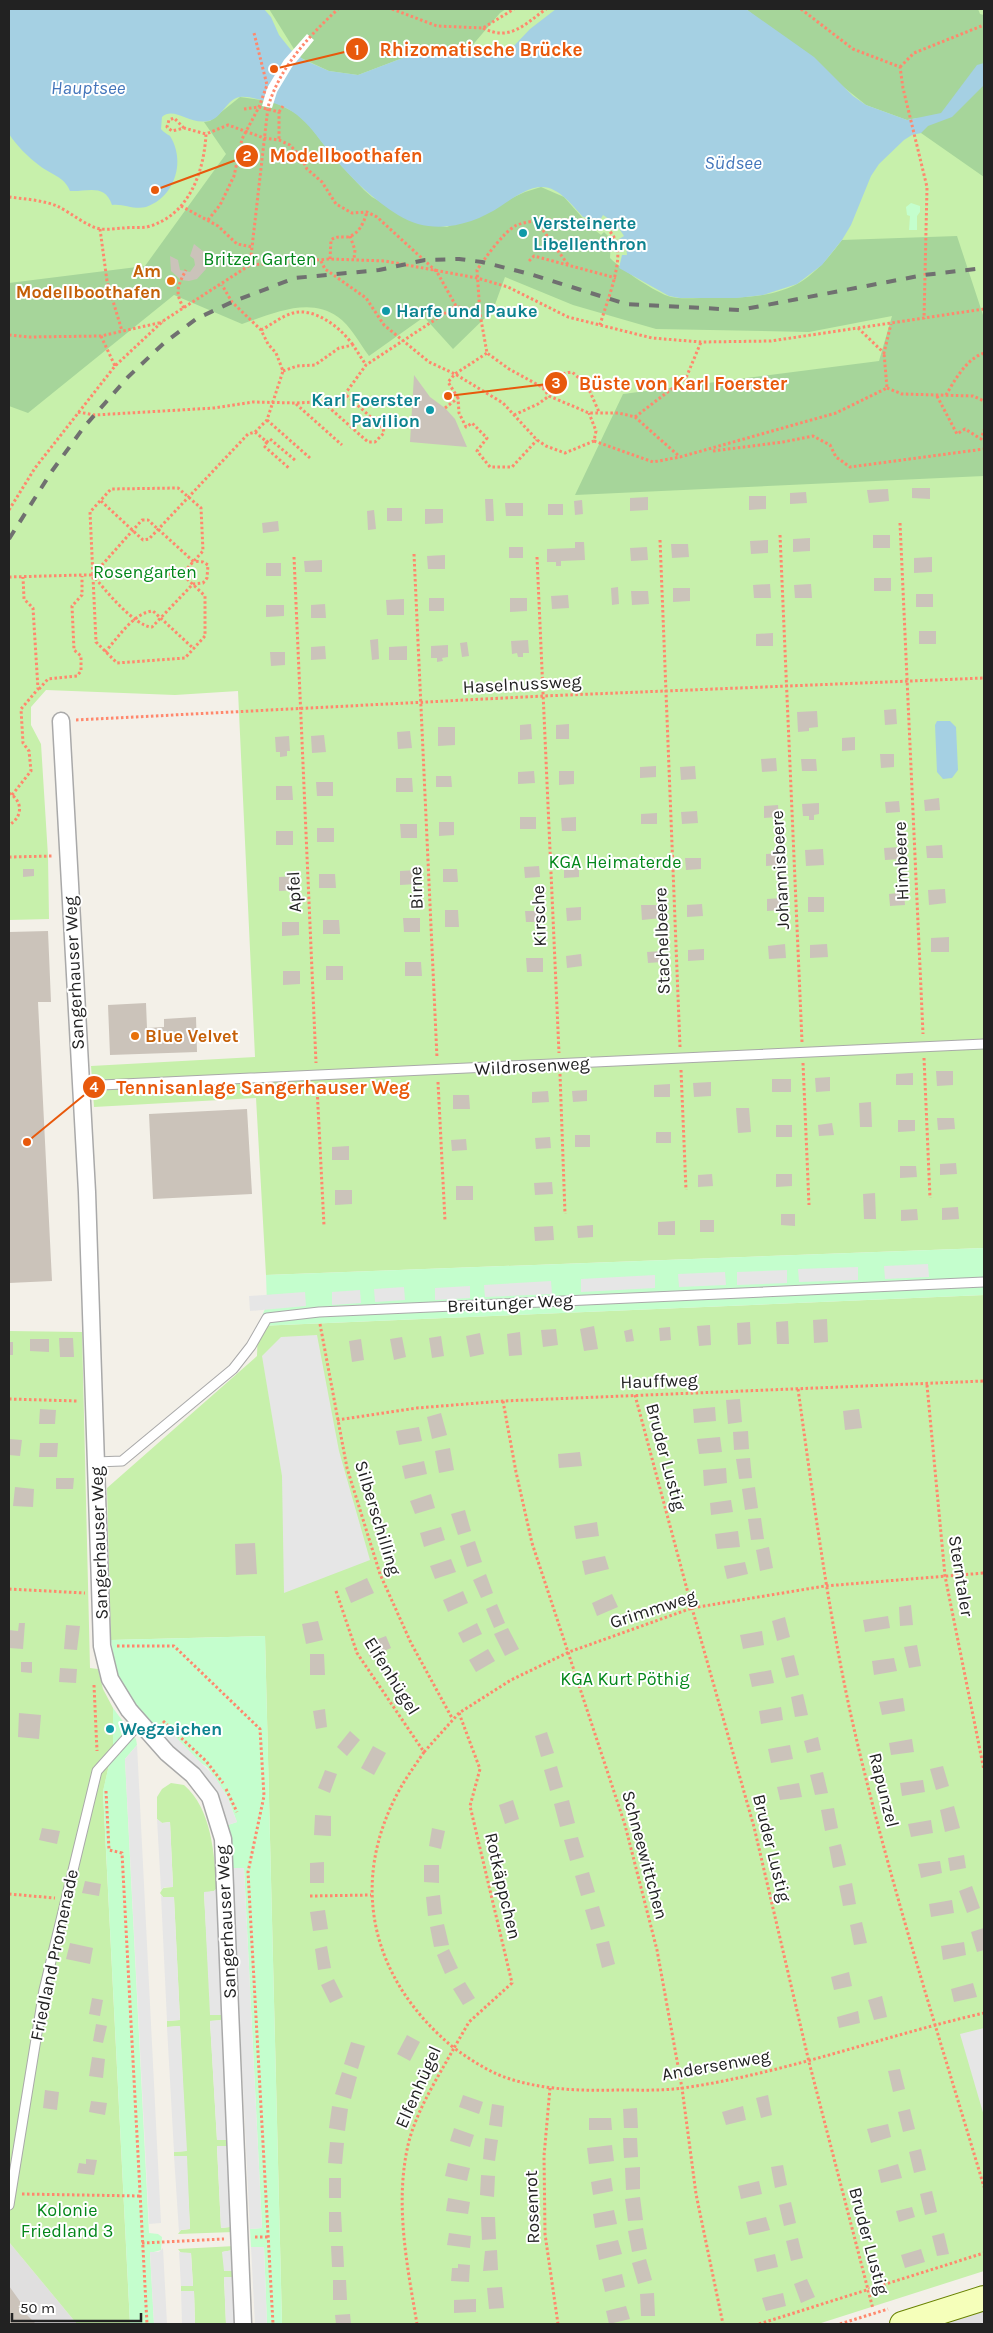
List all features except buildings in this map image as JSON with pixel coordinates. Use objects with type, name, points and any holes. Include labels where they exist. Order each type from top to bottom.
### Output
[{"type":"street","name":"Sangerhauser Weg","points":[[61,721],[87,1201],[102,1646],[110,1679],[129,1710],[167,1753],[193,1775],[210,1797],[223,1839],[243,2324]]},
{"type":"street","points":[[902,2324],[984,2298]]},
{"type":"lane","name":"Wildrosenweg","points":[[80,1086],[984,1044]]},
{"type":"lane","name":"Breitunger Weg","points":[[96,1462],[122,1462],[234,1369],[251,1346],[267,1318],[319,1312],[984,1282]]},
{"type":"lane","name":"Friedland Promenade","points":[[9,2205],[44,1990],[64,1899],[97,1771],[140,1723]]},
{"type":"path","points":[[250,265],[264,138],[273,89],[288,63],[310,37],[338,9]]},
{"type":"path","points":[[392,9],[437,26],[483,28],[493,33],[509,33],[519,29],[546,9]]},
{"type":"path","points":[[483,28],[514,9]]},
{"type":"path","points":[[801,9],[853,49],[900,67]]},
{"type":"path","points":[[900,67],[914,53],[984,25]]},
{"type":"path","points":[[208,220],[220,204],[234,176],[242,139],[259,107],[266,85],[254,33]]},
{"type":"path","points":[[900,67],[902,88],[927,187],[924,319]]},
{"type":"path","points":[[279,140],[279,112],[283,106]]},
{"type":"path","points":[[244,109],[259,107],[279,112]]},
{"type":"path","points":[[184,128],[176,119],[170,119],[167,123],[168,128],[172,131],[184,128],[206,134],[228,125],[264,138],[279,140],[290,146],[301,157],[308,169],[322,182],[336,204],[352,213],[367,212],[389,227],[437,272],[456,306],[480,314]]},
{"type":"path","points":[[9,197],[36,200],[56,206],[100,229],[146,227],[165,220],[181,206],[192,190],[205,153],[206,134]]},
{"type":"path","points":[[181,206],[208,220],[237,244],[252,247]]},
{"type":"path","points":[[330,259],[330,240],[335,237],[350,236],[362,226],[367,212]]},
{"type":"path","points":[[600,325],[607,298],[616,278],[617,260],[616,240],[604,225],[581,220],[537,222],[516,226],[482,262],[478,270],[480,314],[487,353],[509,370],[542,387],[549,396],[589,413],[599,412],[635,417],[680,457]]},
{"type":"path","points":[[537,222],[570,266]]},
{"type":"path","points":[[100,229],[107,281],[122,330]]},
{"type":"path","points":[[350,236],[355,250],[354,259]]},
{"type":"path","points":[[529,261],[534,256],[616,278]]},
{"type":"path","points":[[9,510],[35,468],[77,412],[115,366],[163,321],[222,285],[250,265],[330,259],[385,261],[477,278],[508,286],[568,317],[652,338],[701,342],[771,341],[984,309]]},
{"type":"path","points":[[321,261],[325,269],[366,298],[384,325],[429,362],[455,374],[503,403],[537,440],[565,454],[594,442],[652,462],[680,457],[836,413],[887,388],[902,394],[973,396],[984,401]]},
{"type":"path","points":[[184,308],[177,298],[186,270]]},
{"type":"path","points":[[101,501],[143,540],[149,540],[248,434],[255,432],[267,420],[283,372],[276,353],[268,344],[261,330],[232,302],[222,285]]},
{"type":"path","points":[[77,412],[95,415],[214,408],[253,402],[274,401],[296,404],[338,401],[366,365],[456,306]]},
{"type":"path","points":[[261,330],[293,313],[314,313],[347,336],[366,365]]},
{"type":"path","points":[[9,335],[29,337],[101,336],[163,321]]},
{"type":"path","points":[[887,388],[884,354],[891,324]]},
{"type":"path","points":[[858,328],[884,354]]},
{"type":"path","points":[[101,336],[115,366]]},
{"type":"path","points":[[635,417],[686,378],[701,342]]},
{"type":"path","points":[[283,372],[297,366],[315,365],[339,348],[353,345]]},
{"type":"path","points":[[459,413],[458,398],[448,382],[455,374],[487,353]]},
{"type":"path","points":[[946,395],[962,370],[984,353]]},
{"type":"path","points":[[542,387],[564,372],[572,372],[588,385],[599,412]]},
{"type":"path","points":[[324,403],[368,442],[375,442],[384,433],[384,428],[345,394]]},
{"type":"path","points":[[514,415],[538,404],[549,396]]},
{"type":"path","points":[[937,396],[957,434],[965,429],[980,440],[984,430]]},
{"type":"path","points":[[445,408],[458,398]]},
{"type":"path","points":[[296,404],[342,446]]},
{"type":"path","points":[[450,405],[459,413],[466,427],[472,423],[487,438],[477,451],[490,467],[512,467],[537,440]]},
{"type":"path","points":[[589,413],[596,431],[594,442]]},
{"type":"path","points":[[267,420],[310,458]]},
{"type":"path","points":[[255,432],[267,442]]},
{"type":"path","points":[[698,453],[783,442],[813,436],[830,445],[836,457],[850,467],[984,450]]},
{"type":"path","points":[[290,469],[264,446],[267,442],[270,439],[296,461]]},
{"type":"path","points":[[9,577],[93,575],[182,574],[205,596],[205,636],[185,658],[117,663],[96,642],[93,575],[90,512],[111,490],[178,488],[201,508],[203,551],[182,574]]},
{"type":"path","points":[[142,520],[148,520],[193,562],[203,562],[208,565],[207,578],[203,583],[193,584],[152,627],[145,627],[104,590],[93,575],[142,520]]},
{"type":"path","name":"Himbeere","points":[[900,523],[930,1198]]},
{"type":"path","name":"Johannisbeere","points":[[780,535],[809,1205]]},
{"type":"path","name":"Stachelbeere","points":[[660,540],[686,1190]]},
{"type":"path","name":"Birne","points":[[414,554],[445,1221]]},
{"type":"path","name":"Apfel","points":[[294,557],[324,1226]]},
{"type":"path","name":"Kirsche","points":[[537,557],[565,1214]]},
{"type":"path","points":[[9,825],[14,822],[20,812],[18,801],[10,794],[31,771],[29,751],[22,743],[21,709],[48,678],[77,676],[81,671],[80,656],[74,650],[72,606],[82,595],[82,576]]},
{"type":"path","points":[[23,577],[24,599],[33,608],[38,689]]},
{"type":"path","points":[[105,652],[136,619],[145,612],[152,611],[194,649]]},
{"type":"path","name":"Haselnussweg","points":[[61,721],[544,696],[984,678]]},
{"type":"path","points":[[9,857],[48,856]]},
{"type":"path","name":"Silberschilling","points":[[319,1312],[321,1335],[337,1420],[356,1500],[380,1574],[411,1643],[452,1718]]},
{"type":"path","name":"Hauffweg","points":[[337,1420],[417,1408],[503,1401],[927,1385],[984,1381]]},
{"type":"path","name":"Sterntaler","points":[[927,1385],[945,1576],[984,1770]]},
{"type":"path","name":"Rapunzel","points":[[798,1389],[825,1586],[850,1710],[880,1832],[984,2187]]},
{"type":"path","name":"Bruder Lustig","points":[[635,1395],[692,1608],[754,1827],[809,2062],[873,2309]]},
{"type":"path","points":[[9,1399],[95,1401]]},
{"type":"path","name":"Schneewittchen","points":[[503,1401],[532,1543],[625,1825],[657,1950],[682,2088],[696,2194],[723,2324]]},
{"type":"path","name":"Grimmweg","points":[[424,1752],[452,1718],[511,1680],[569,1652],[692,1608],[825,1586],[984,1573]]},
{"type":"path","points":[[9,1589],[91,1594]]},
{"type":"path","name":"Elfenhügel","points":[[336,1591],[357,1653],[424,1752],[400,1788],[384,1827],[378,1846],[372,1896],[379,1945],[398,1985],[432,2029],[454,2048],[428,2095],[410,2140],[403,2175],[402,2207],[408,2267],[417,2324]]},
{"type":"path","points":[[94,1684],[97,1771],[105,1778],[109,1850],[122,1852],[147,2324]]},
{"type":"path","name":"Rotkäppchen","points":[[454,2048],[469,2022],[512,1983],[470,1806],[480,1769],[459,1713]]},
{"type":"path","points":[[9,1894],[64,1899]]},
{"type":"path","points":[[310,1896],[372,1896]]},
{"type":"path","name":"Andersenweg","points":[[454,2048],[501,2075],[550,2088],[594,2091],[682,2088],[809,2062],[936,2024],[984,2013]]},
{"type":"path","name":"Rosenrot","points":[[550,2088],[544,2156],[545,2234],[558,2324]]},
{"type":"path","points":[[12,2194],[140,2196]]},
{"type":"path","points":[[142,2243],[269,2237]]},
{"type":"path","points":[[759,2324],[984,2253]]},
{"type":"shaded area","points":[[928,1264],[929,1277],[885,1279],[884,1266]]},
{"type":"shaded area","points":[[858,1267],[858,1280],[799,1282],[798,1269]]},
{"type":"shaded area","points":[[787,1270],[787,1283],[737,1285],[737,1272]]},
{"type":"shaded area","points":[[725,1272],[726,1285],[679,1287],[678,1274]]},
{"type":"shaded area","points":[[655,1275],[655,1288],[581,1292],[581,1279]]},
{"type":"shaded area","points":[[551,1281],[552,1294],[485,1297],[484,1285]]},
{"type":"shaded area","points":[[470,1286],[470,1298],[435,1300],[435,1288]]},
{"type":"shaded area","points":[[404,1287],[405,1300],[375,1302],[374,1289]]},
{"type":"shaded area","points":[[360,1290],[361,1303],[332,1305],[332,1292]]},
{"type":"shaded area","points":[[305,1292],[306,1306],[250,1311],[249,1296]]},
{"type":"shaded area","points":[[317,1335],[339,1451],[370,1560],[284,1593],[282,1476],[262,1356],[281,1337]]},
{"type":"shaded area","points":[[162,1723],[215,1777],[227,1796],[237,1822],[225,1826],[156,1730]]},
{"type":"shaded area","points":[[137,1745],[161,2223],[149,2224],[125,1759]]},
{"type":"shaded area","points":[[157,1819],[162,1823],[170,1822],[173,1887],[165,1887],[161,1890]]},
{"type":"shaded area","points":[[232,1868],[244,1868],[262,2228],[250,2229]]},
{"type":"shaded area","points":[[217,1888],[223,2015],[210,2015],[204,1892],[214,1891]]},
{"type":"shaded area","points":[[161,1895],[163,1897],[174,1897],[180,2020],[167,2021]]},
{"type":"shaded area","points":[[223,2020],[230,2140],[217,2140],[210,2021]]},
{"type":"shaded area","points":[[180,2026],[187,2151],[174,2152],[167,2027]]},
{"type":"shaded area","points":[[984,2028],[984,2116],[960,2034]]},
{"type":"shaded area","points":[[217,2146],[230,2146],[233,2230],[230,2227],[221,2228]]},
{"type":"shaded area","points":[[174,2156],[187,2156],[190,2229],[179,2232]]},
{"type":"shaded area","points":[[9,2242],[77,2324],[9,2324]]},
{"type":"shaded area","points":[[251,2247],[264,2247],[267,2324],[255,2324]]},
{"type":"shaded area","points":[[163,2248],[167,2324],[154,2324],[150,2252],[159,2252]]},
{"type":"shaded area","points":[[233,2250],[236,2271],[224,2271],[222,2252]]},
{"type":"shaded area","points":[[179,2252],[191,2253],[193,2286],[181,2286]]},
{"type":"shaded area","points":[[224,2277],[236,2277],[238,2324],[226,2324]]},
{"type":"shaded area","points":[[181,2291],[194,2291],[195,2324],[182,2324]]},
{"type":"shaded area","points":[[984,2311],[984,2324],[943,2324]]},
{"type":"green space","points":[[9,9],[984,9],[984,1248],[266,1275],[256,1098],[94,1107],[91,1066],[255,1057],[238,691],[175,695],[46,690],[31,707],[31,725],[41,744],[48,856],[49,919],[9,920]]},
{"type":"green space","points":[[269,9],[506,9],[500,13],[464,55],[408,56],[358,75],[329,71],[299,57]]},
{"type":"green space","points":[[746,9],[978,9],[980,14],[984,15],[984,177],[921,133],[917,118],[907,120],[866,105]]},
{"type":"green space","name":"Britzer Garten","points":[[240,97],[274,102],[296,113],[309,125],[335,159],[364,190],[372,197],[418,223],[447,227],[525,192],[541,187],[564,197],[588,224],[598,227],[596,231],[601,235],[604,232],[611,239],[610,258],[639,280],[671,297],[764,295],[788,288],[799,283],[817,269],[842,240],[957,236],[984,318],[984,476],[575,495],[623,394],[879,361],[892,316],[809,332],[656,329],[573,305],[505,277],[493,310],[453,349],[424,317],[369,356],[347,325],[327,311],[303,307],[278,312],[242,324],[174,295],[28,413],[9,406],[9,283],[145,266],[226,154],[204,122],[210,121]]},
{"type":"green space","points":[[911,203],[920,206],[920,212],[917,216],[917,230],[909,230],[910,216],[907,215],[906,207]]},
{"type":"green space","points":[[984,1248],[984,1295],[258,1326],[267,1304],[266,1275]]},
{"type":"green space","name":"KGA Kurt Pöthig","points":[[984,1295],[984,2271],[818,2324],[282,2324],[265,1636],[111,1640],[107,1488],[257,1356],[258,1326]]},
{"type":"green space","name":"Kolonie Friedland 3","points":[[9,1331],[82,1332],[90,1668],[98,1669],[103,1689],[113,1708],[113,1747],[103,1792],[130,2324],[77,2324],[9,2242]]},
{"type":"green space","points":[[265,1636],[282,2324],[267,2324],[264,2247],[251,2247],[250,2229],[262,2228],[244,1868],[232,1868],[225,1826],[237,1822],[227,1796],[207,1767],[153,1732],[117,1677],[111,1640]]},
{"type":"green space","points":[[113,1708],[136,1739],[137,1745],[125,1759],[149,2233],[158,2234],[162,2237],[161,2250],[150,2253],[154,2324],[130,2324],[103,1791],[113,1747]]},
{"type":"green space","points":[[171,1783],[184,1785],[201,1806],[210,1833],[215,1861],[217,1888],[214,1891],[204,1893],[211,2015],[223,2015],[223,2020],[210,2021],[217,2140],[230,2140],[230,2146],[217,2147],[221,2228],[230,2227],[234,2232],[178,2234],[181,2230],[190,2229],[186,2156],[174,2156],[174,2152],[186,2151],[180,2026],[167,2027],[167,2021],[180,2020],[174,1898],[163,1897],[160,1893],[163,1888],[173,1887],[170,1822],[162,1823],[157,1819],[157,1797],[162,1789]]},
{"type":"green space","points":[[235,2246],[233,2250],[222,2252],[236,2271],[236,2277],[224,2277],[226,2324],[195,2324],[194,2291],[181,2291],[181,2286],[193,2286],[191,2253],[181,2253],[178,2249]]},
{"type":"water","name":"Südsee","points":[[9,9],[264,9],[271,17],[279,35],[291,50],[304,60],[329,71],[358,75],[408,56],[500,56],[510,50],[530,29],[556,9],[746,9],[814,57],[853,96],[866,105],[907,120],[941,113],[977,65],[984,63],[984,85],[952,117],[928,126],[921,133],[912,135],[904,140],[879,164],[871,176],[851,225],[842,240],[822,265],[797,284],[763,295],[737,298],[680,298],[669,296],[619,268],[622,255],[627,255],[626,245],[621,245],[619,239],[624,236],[618,227],[614,230],[609,225],[612,221],[603,215],[600,220],[583,217],[565,198],[554,190],[542,187],[525,191],[489,213],[464,223],[437,227],[424,225],[398,215],[365,190],[343,168],[313,131],[297,115],[276,104],[251,98],[240,97],[231,101],[217,117],[208,121],[194,121],[177,114],[167,114],[162,117],[161,129],[170,136],[175,146],[177,167],[171,187],[156,202],[142,208],[112,205],[109,198],[100,191],[70,191],[65,182],[36,163],[9,134]]},
{"type":"water","points":[[937,721],[950,721],[956,727],[958,770],[952,778],[943,779],[937,772],[935,725]]},
{"type":"pier","points":[[307,34],[314,40],[292,67],[277,92],[272,108],[262,106],[267,88],[284,60]]},
{"type":"railway","points":[[9,539],[52,471],[84,427],[128,377],[164,343],[196,319],[232,302],[295,278],[379,270],[425,260],[459,259],[482,262],[530,274],[626,304],[740,310],[924,275],[984,268]]},
{"type":"place","name":"Rhizomatische Brücke","points":[[274,69]]},
{"type":"place","name":"Modellboothafen","points":[[155,190]]},
{"type":"place","name":"Versteinerte Libellenthron","points":[[523,233]]},
{"type":"place","name":"Am Modellboothafen","points":[[171,281]]},
{"type":"place","name":"Harfe und Pauke","points":[[386,311]]},
{"type":"place","name":"Büste von Karl Foerster","points":[[448,396]]},
{"type":"place","name":"Karl Foerster Pavilion","points":[[430,410]]},
{"type":"place","name":"Blue Velvet","points":[[135,1036]]},
{"type":"place","name":"Tennisanlage Sangerhauser Weg","points":[[27,1142]]},
{"type":"place","name":"Wegzeichen","points":[[110,1729]]},
{"type":"water label","name":"Hauptsee","points":[[88,88]]},
{"type":"park label","name":"Rosengarten","points":[[145,572]]},
{"type":"park label","name":"KGA Heimaterde","points":[[615,862]]}]
